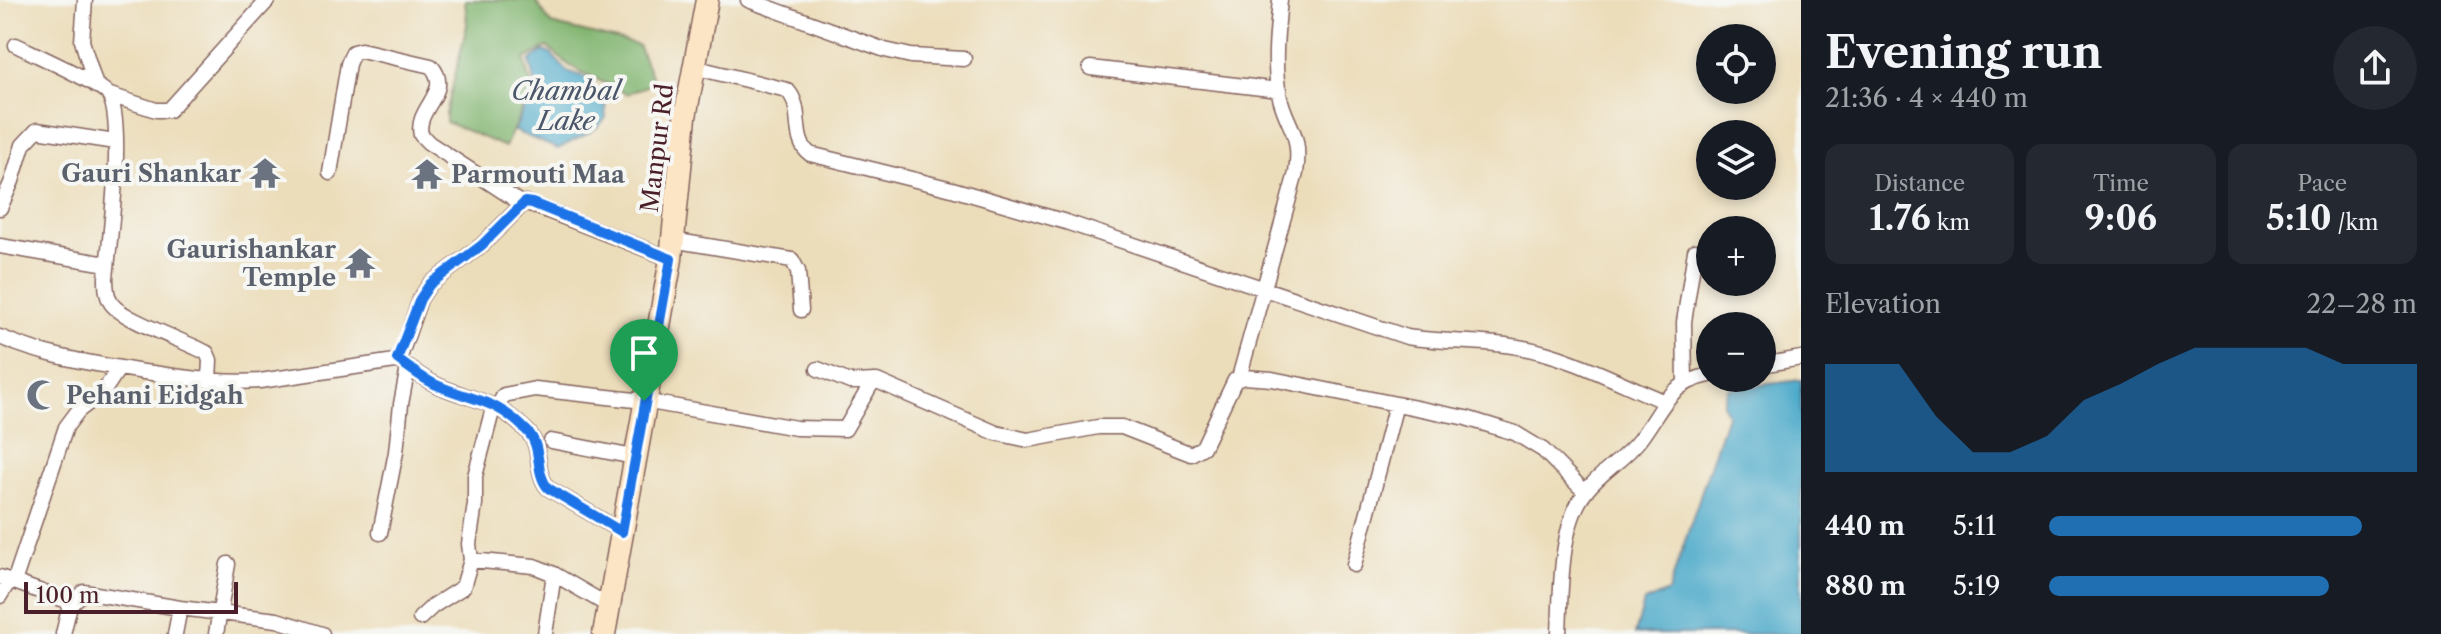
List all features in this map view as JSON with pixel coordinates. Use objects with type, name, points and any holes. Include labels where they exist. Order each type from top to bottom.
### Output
[{"type":"main road","name":"Manpur Rd","points":[[604,634],[672,249],[685,117],[707,0]]},
{"type":"street","points":[[85,0],[82,41],[96,86]]},
{"type":"street","points":[[16,45],[110,95],[156,110],[169,110],[268,0]]},
{"type":"street","points":[[748,0],[897,54],[964,59]]},
{"type":"street","points":[[818,369],[850,382],[873,381],[1014,438],[1043,438],[1110,426],[1134,430],[1191,454],[1203,447],[1232,384],[1239,378],[1299,155],[1297,137],[1285,113],[1279,90],[1276,52],[1280,0]]},
{"type":"street","points":[[330,173],[348,64],[353,52],[361,50],[431,66],[439,84],[420,120],[421,135],[429,143],[522,204],[532,203],[672,249],[792,260],[798,271],[801,310]]},
{"type":"street","points":[[693,67],[787,90],[796,105],[801,146],[810,154],[952,189],[1066,222],[1407,337],[1434,342],[1519,347],[1544,353],[1663,401]]},
{"type":"street","points":[[1090,68],[1279,90]]},
{"type":"street","points":[[110,95],[115,142],[115,193],[106,287],[111,303],[122,313],[207,353],[210,360],[209,381]]},
{"type":"street","points":[[0,208],[23,145],[37,130],[115,142]]},
{"type":"street","points":[[380,533],[396,452],[403,363],[420,299],[430,284],[482,245],[522,204]]},
{"type":"street","points":[[0,246],[107,264]]},
{"type":"street","points":[[1685,382],[1684,322],[1695,251]]},
{"type":"street","points":[[0,337],[35,351],[119,368],[209,381],[260,381],[403,363],[440,386],[498,406],[532,437],[542,480],[548,488],[622,532]]},
{"type":"street","points":[[1776,362],[1801,358]]},
{"type":"street","points":[[0,596],[66,427],[78,411],[103,392],[119,368]]},
{"type":"street","points":[[1239,378],[1272,379],[1466,418],[1515,433],[1543,450],[1585,492]]},
{"type":"street","points":[[1559,634],[1566,543],[1576,506],[1585,492],[1638,441],[1663,401],[1685,382],[1696,379]]},
{"type":"street","points":[[420,618],[463,587],[471,560],[469,544],[475,504],[475,476],[492,412],[504,395],[535,389],[644,401],[796,428],[845,429],[873,381]]},
{"type":"street","points":[[1354,565],[1396,404]]},
{"type":"street","points":[[551,441],[634,457]]},
{"type":"street","points":[[471,560],[534,566],[609,606]]},
{"type":"street","points":[[216,634],[228,564]]},
{"type":"street","points":[[545,634],[554,574]]},
{"type":"street","points":[[6,579],[64,598],[70,605]]},
{"type":"street","points":[[63,634],[70,605],[84,592],[277,620],[322,634]]},
{"type":"street","points":[[175,634],[180,608]]},
{"type":"green space","points":[[465,0],[535,0],[551,24],[638,45],[654,83],[626,94],[570,66],[547,47],[525,59],[532,88],[505,147],[446,122],[467,25]]},
{"type":"water","name":"Chambal Lake","points":[[544,51],[567,71],[589,78],[605,98],[606,118],[601,124],[558,149],[514,131],[531,94],[537,89],[530,61]]},
{"type":"water","points":[[1801,380],[1801,634],[1635,634],[1644,602],[1668,592],[1727,415],[1723,404],[1727,392],[1776,392],[1776,383]]},
{"type":"place","name":"Gauri Shankar","points":[[265,173]]},
{"type":"place","name":"Parmouti Maa","points":[[427,174]]},
{"type":"place","name":"Gaurishankar Temple","points":[[360,263]]},
{"type":"place","name":"Pehani Eidgah","points":[[42,395]]},
{"type":"route","points":[[529,202],[671,259],[644,401],[622,532],[544,485],[534,440],[503,410],[425,379],[397,359],[424,291],[482,245],[519,206],[529,202]]}]
